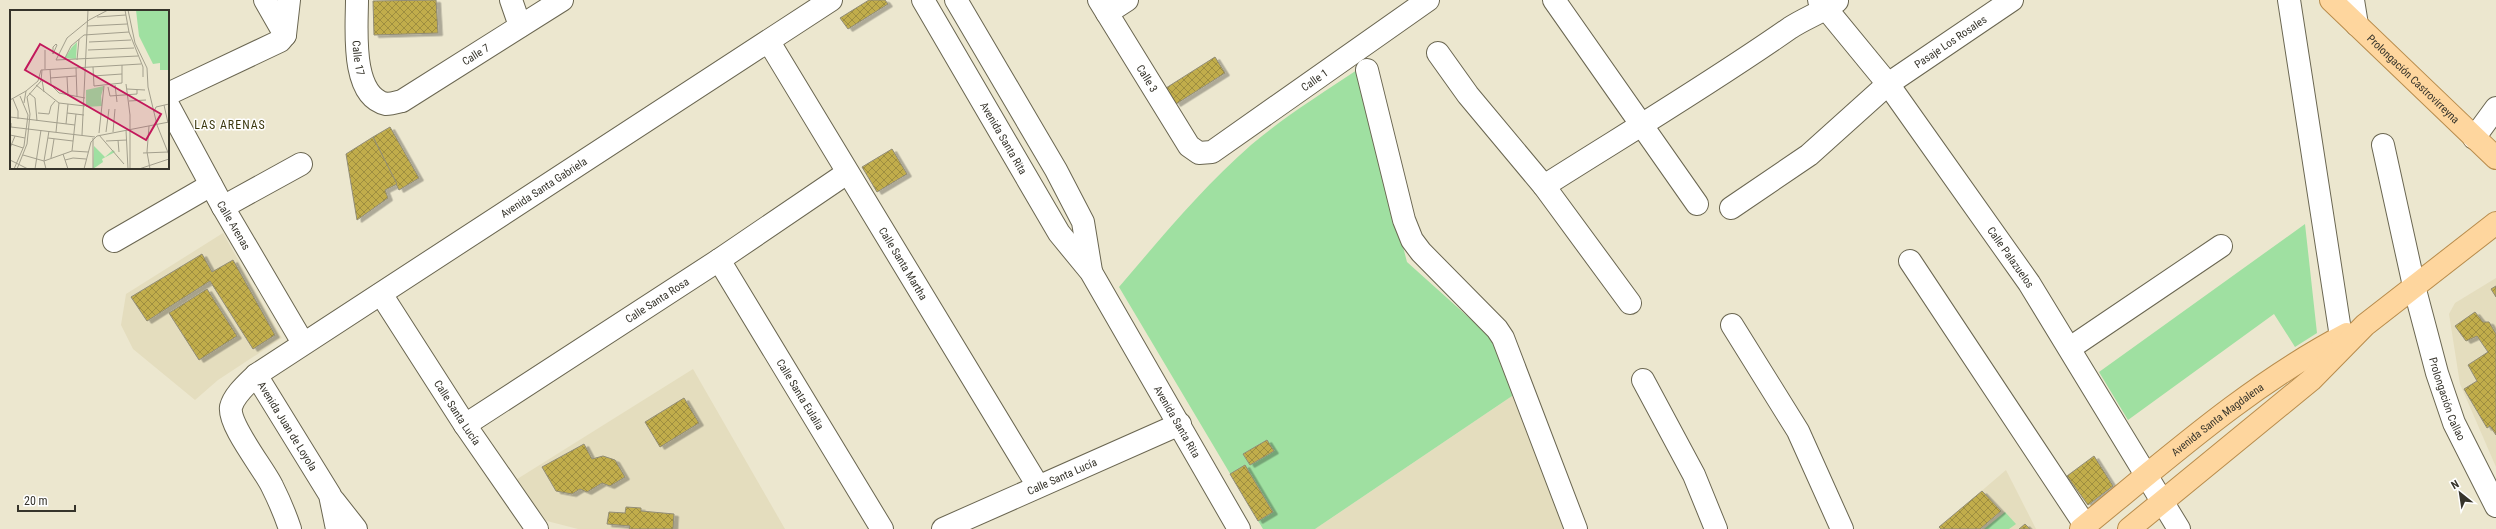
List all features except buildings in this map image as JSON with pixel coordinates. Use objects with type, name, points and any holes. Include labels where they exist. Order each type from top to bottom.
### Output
[{"type":"main road","name":"Prolongación Castrovirreyna","points":[[2331,0],[2496,158]]},
{"type":"main road","name":"Avenida Santa Magdalena","points":[[2129,529],[2311,380],[2365,325],[2496,222]]},
{"type":"main road","name":"Avenida Santa Magdalena","points":[[2083,527],[2241,400],[2283,369],[2365,325]]},
{"type":"street","points":[[265,0],[285,35]]},
{"type":"street","points":[[169,94],[280,41],[285,35],[289,0]]},
{"type":"street","name":"Calle 17","points":[[357,0],[358,66],[365,85],[373,96],[387,104]]},
{"type":"street","points":[[511,0],[520,26]]},
{"type":"street","name":"Calle 7","points":[[387,104],[402,101],[562,0]]},
{"type":"street","name":"Avenida Santa Gabriela","points":[[256,375],[303,343],[769,42],[831,0]]},
{"type":"street","name":"Avenida Santa Rita","points":[[923,0],[1059,233],[1091,272],[1180,424],[1239,529]]},
{"type":"street","name":"Avenida Santa Rita","points":[[956,0],[1056,170],[1083,222],[1091,272]]},
{"type":"street","points":[[1103,7],[1127,0]]},
{"type":"street","name":"Calle 1","points":[[1198,153],[1212,152],[1428,0]]},
{"type":"street","points":[[1554,0],[1697,204]]},
{"type":"street","name":"Pasaje Los Rosales","points":[[1731,208],[1810,155],[1888,84],[2012,0]]},
{"type":"street","points":[[2289,0],[2341,337]]},
{"type":"street","points":[[2354,0],[2357,25]]},
{"type":"street","points":[[1544,186],[1743,61],[1828,3]]},
{"type":"street","name":"Calle Palazuelos","points":[[1828,3],[1888,84],[1991,229],[2070,348],[2148,475],[2162,502],[2179,529]]},
{"type":"street","name":"Calle 3","points":[[1103,7],[1189,146],[1198,153]]},
{"type":"street","name":"Calle Santa Martha","points":[[769,42],[1038,486]]},
{"type":"street","points":[[1438,53],[1468,95],[1544,186],[1630,303]]},
{"type":"street","points":[[1367,70],[1404,220],[1412,240],[1500,333],[1576,529]]},
{"type":"street","name":"Calle Arenas","points":[[169,108],[223,207],[303,343]]},
{"type":"street","points":[[2474,138],[2496,108]]},
{"type":"street","name":"Prolongación Callao","points":[[2383,145],[2414,286],[2437,373],[2454,423],[2496,506]]},
{"type":"street","points":[[223,207],[301,164]]},
{"type":"street","name":"Calle Santa Rosa","points":[[465,425],[719,260],[848,173]]},
{"type":"street","points":[[114,241],[211,185]]},
{"type":"street","points":[[2070,348],[2221,246]]},
{"type":"street","name":"Calle Santa Eulalia","points":[[719,260],[882,529]]},
{"type":"street","points":[[1910,261],[2083,527]]},
{"type":"street","name":"Calle Santa Lucía","points":[[381,294],[465,425],[537,529]]},
{"type":"street","points":[[1732,325],[1798,431],[1842,529]]},
{"type":"street","name":"Avenida Juan de Loyola","points":[[290,529],[272,484],[248,448],[232,417],[231,408],[236,398],[256,375],[330,495],[337,529]]},
{"type":"street","points":[[1643,380],[1694,475],[1716,529]]},
{"type":"street","name":"Calle Santa Lucía","points":[[943,529],[1180,424]]},
{"type":"street","points":[[330,495],[356,529]]},
{"type":"shaded area","points":[[223,233],[282,338],[218,380],[195,400],[133,349],[121,325],[126,294]]},
{"type":"shaded area","points":[[2496,278],[2496,467],[2460,384],[2449,314],[2455,303]]},
{"type":"shaded area","points":[[693,369],[785,529],[578,529],[543,520],[514,481]]},
{"type":"shaded area","points":[[1515,394],[1568,529],[1315,529]]},
{"type":"shaded area","points":[[2006,470],[2036,529],[1937,529]]},
{"type":"green space","points":[[1357,70],[1407,262],[1495,341],[1515,394],[1315,529],[1263,529],[1119,287],[1166,232],[1233,161],[1290,115]]},
{"type":"green space","points":[[2305,224],[2317,333],[2295,347],[2274,314],[2128,420],[2099,372]]},
{"type":"green space","points":[[2005,512],[2016,524],[2009,529],[1984,529]]},
{"type":"district","name":"LAS ARENAS","points":[[230,125]]}]
